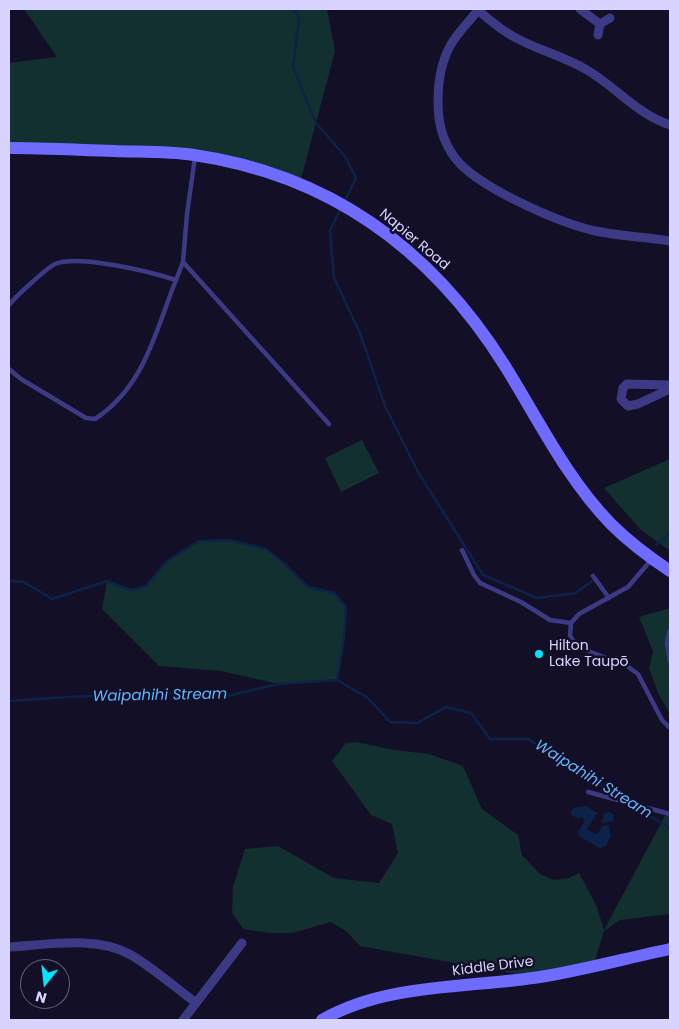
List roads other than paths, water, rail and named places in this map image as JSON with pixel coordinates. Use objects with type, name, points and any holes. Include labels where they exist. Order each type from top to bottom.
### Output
[{"type":"main road","name":"Napier Road","points":[[12,148],[163,152],[196,155],[269,173],[306,188],[363,217],[393,237],[436,275],[472,316],[566,466],[593,504],[621,534],[670,571]]},
{"type":"main road","name":"Kiddle Drive","points":[[322,1020],[350,1006],[374,998],[541,977],[670,949]]},
{"type":"street","points":[[670,125],[639,110],[588,70],[522,42],[495,25],[478,9],[451,45],[440,72],[438,95],[440,129],[456,160],[475,176],[496,189],[557,220],[605,233],[670,241]]},
{"type":"street","points":[[580,9],[600,24]]},
{"type":"street","points":[[598,35],[600,24],[610,18]]},
{"type":"street","points":[[670,385],[626,384],[623,388],[621,399],[628,406],[638,404],[670,389]]},
{"type":"street","points":[[9,947],[84,943],[114,947],[130,954],[196,1003]]},
{"type":"street","points":[[183,1020],[242,943]]},
{"type":"lane","points":[[9,369],[21,379],[86,418],[95,419],[109,410],[135,380],[148,355],[183,262],[187,214],[196,155]]},
{"type":"lane","points":[[9,305],[54,264],[77,261],[93,262],[176,280]]},
{"type":"lane","points":[[183,262],[329,424]]},
{"type":"lane","points":[[462,550],[480,583],[521,602],[550,620],[572,623]]},
{"type":"lane","points":[[652,559],[643,572],[628,587],[579,614],[572,623],[570,636],[578,648],[627,666],[638,674],[662,720],[670,728]]},
{"type":"lane","points":[[593,576],[609,598]]},
{"type":"lane","points":[[670,630],[667,643],[670,661]]},
{"type":"lane","points":[[588,792],[670,814]]},
{"type":"water","points":[[586,806],[597,813],[587,829],[595,834],[598,833],[602,826],[609,825],[611,836],[605,847],[599,848],[579,836],[578,832],[585,820],[571,815],[571,812],[573,808]]},
{"type":"water","points":[[610,812],[613,814],[614,821],[602,823],[601,820],[604,813]]},
{"type":"waterway","points":[[295,9],[299,20],[293,67],[316,123],[344,155],[356,178],[344,203]]},
{"type":"waterway","points":[[340,210],[330,231],[334,278],[360,333],[385,406],[418,472],[483,575],[537,598],[576,593],[592,581]]},
{"type":"waterway","points":[[656,545],[670,533]]},
{"type":"waterway","points":[[9,581],[24,582],[52,599],[107,581],[131,590],[146,586],[167,561],[199,541],[229,540],[266,549],[286,565],[308,587],[334,593],[346,607],[344,638],[337,680]]},
{"type":"waterway","name":"Waipahihi Stream","points":[[9,701],[181,693],[223,697],[278,684],[337,680],[368,698],[390,722],[417,723],[446,707],[471,713],[490,739],[529,739],[557,761],[582,769],[609,792],[624,800]]},
{"type":"waterway","name":"Waipahihi Stream","points":[[635,807],[670,828]]},
{"type":"place","name":"Hilton Lake Taupō","points":[[539,654]]}]
